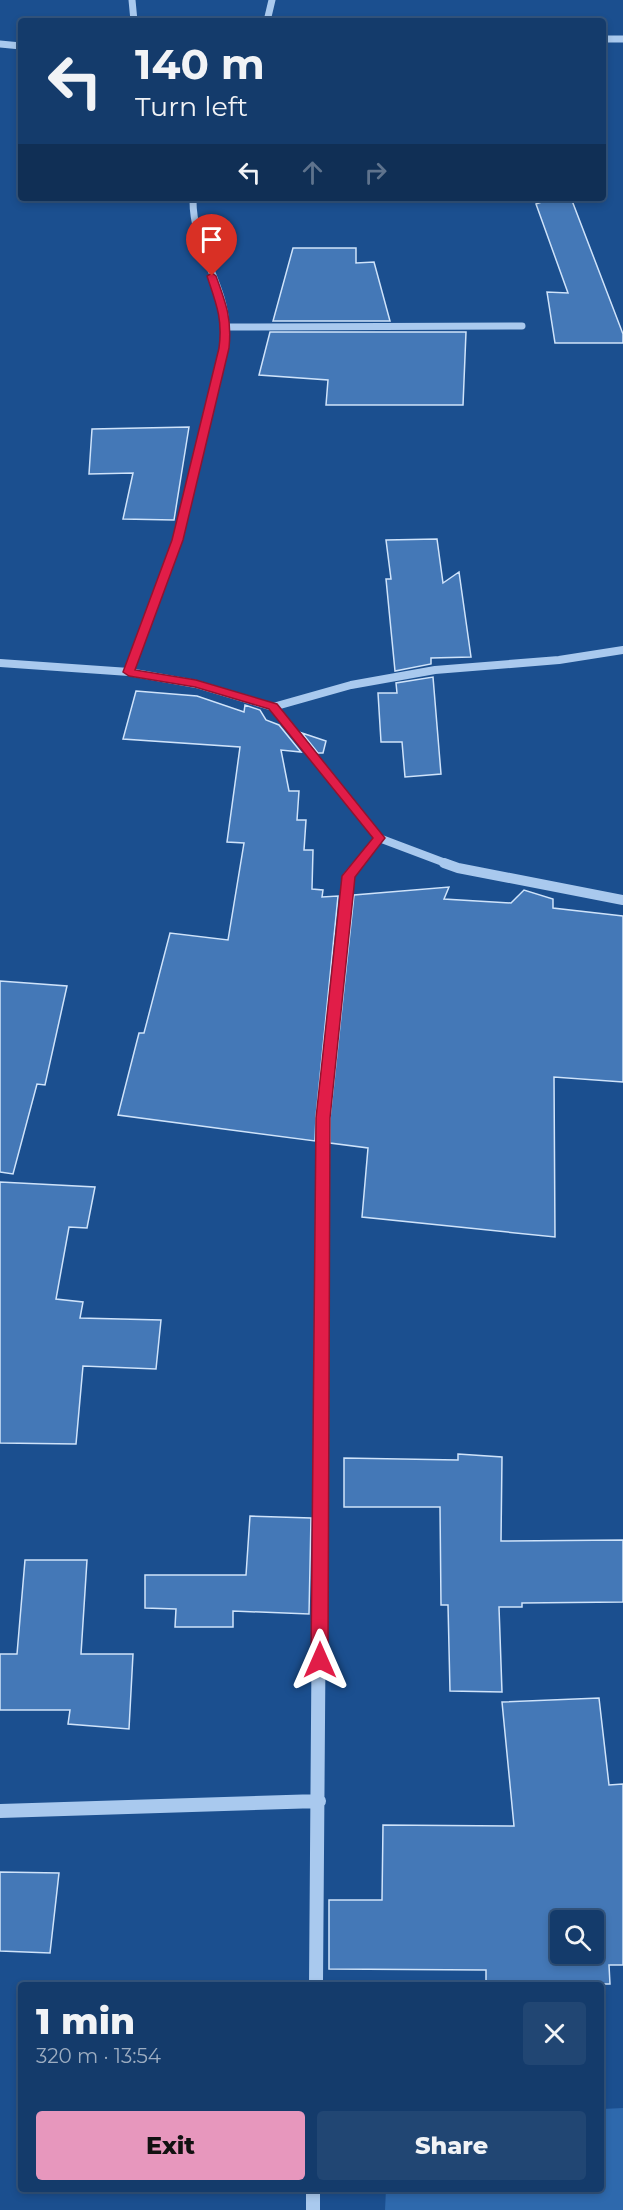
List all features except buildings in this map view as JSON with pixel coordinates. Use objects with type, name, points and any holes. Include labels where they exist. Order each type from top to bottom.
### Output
[{"type":"street","points":[[132,0],[134,18]]},
{"type":"street","points":[[268,18],[272,0]]},
{"type":"street","points":[[606,39],[623,39]]},
{"type":"street","points":[[0,44],[18,46]]},
{"type":"street","points":[[129,672],[177,540],[224,348],[227,327],[199,239],[194,219],[193,201]]},
{"type":"street","points":[[227,327],[522,326]]},
{"type":"street","points":[[0,663],[129,672],[196,684],[273,707],[351,686],[435,670],[560,660],[623,650]]},
{"type":"street","points":[[273,707],[379,838],[459,868],[623,900]]},
{"type":"street","points":[[316,1982],[323,1118],[348,876],[379,838]]},
{"type":"street","points":[[0,1811],[318,1801]]},
{"type":"street","points":[[313,2210],[314,2192]]},
{"type":"shaded area","points":[[623,2108],[623,2210],[385,2210],[386,2192],[604,2192],[604,2109]]},
{"type":"route","points":[[212,276],[227,327],[224,348],[177,540],[129,672],[196,684],[273,707],[379,838],[348,876],[323,1118],[320,1660]]}]
